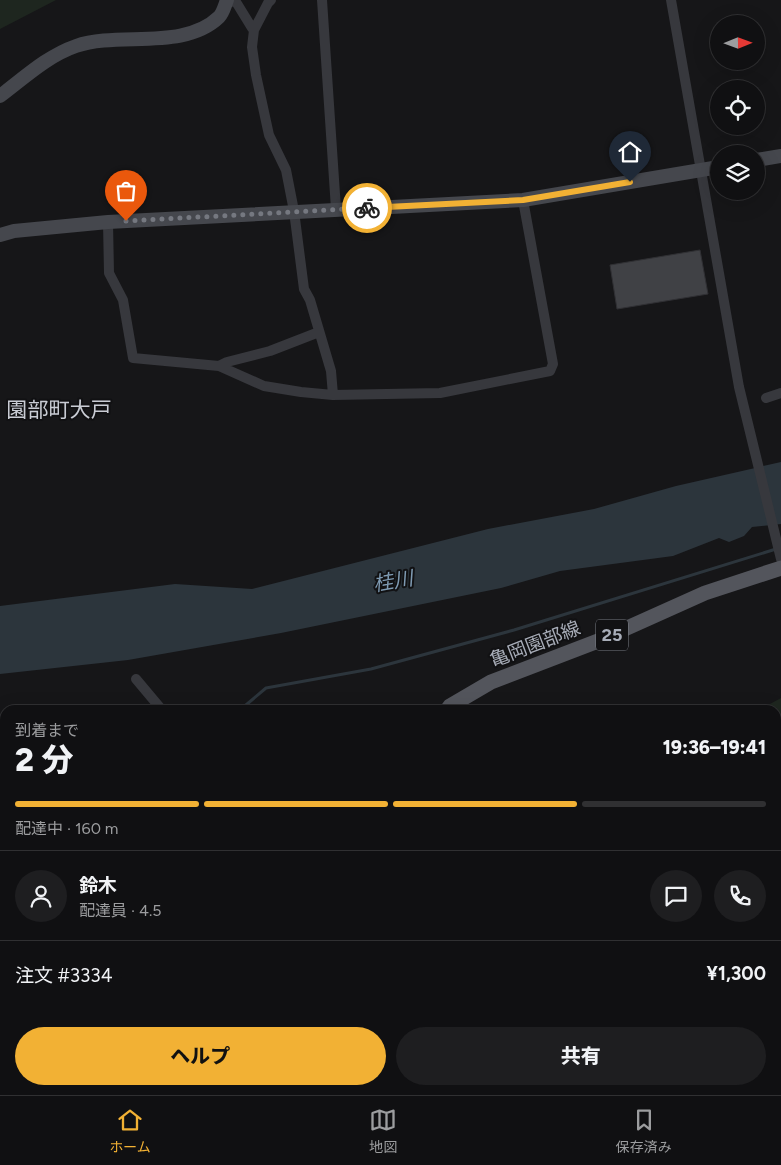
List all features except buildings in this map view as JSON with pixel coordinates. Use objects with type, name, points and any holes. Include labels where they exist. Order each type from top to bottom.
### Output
[{"type":"main road","name":"亀岡園部線","points":[[452,705],[491,682],[598,641],[705,592],[781,568]]},
{"type":"street","points":[[271,0],[254,30],[252,47],[269,135],[286,170],[294,211],[304,289],[310,300],[331,372],[333,395]]},
{"type":"street","points":[[322,0],[336,209]]},
{"type":"street","points":[[671,0],[739,387],[781,559]]},
{"type":"street","points":[[0,96],[47,60],[76,46],[99,40],[173,38],[201,29],[220,16],[232,1],[254,30]]},
{"type":"street","points":[[765,159],[781,156]]},
{"type":"street","points":[[0,236],[22,230],[108,222],[523,200],[710,168]]},
{"type":"street","points":[[108,222],[109,273],[123,300],[132,358],[219,366],[264,386],[301,392],[333,395],[440,393],[550,371],[553,364],[523,200]]},
{"type":"street","points":[[219,366],[227,362],[270,351],[319,332]]},
{"type":"street","points":[[766,398],[781,393]]},
{"type":"street","points":[[136,678],[158,705]]},
{"type":"shaded area","points":[[0,0],[56,0],[0,29]]},
{"type":"shaded area","points":[[781,698],[781,705],[768,705]]},
{"type":"water","name":"桂川","points":[[781,462],[781,524],[752,527],[744,536],[729,542],[719,538],[673,556],[560,571],[501,588],[281,633],[128,660],[0,674],[0,606],[175,584],[252,589],[488,529],[594,509],[676,486]]},
{"type":"waterway","points":[[246,705],[266,688],[371,669],[514,630],[776,549]]},
{"type":"way so far","points":[[126,221],[367,208]]},
{"type":"district","name":"園部町大戸","points":[[59,409]]},
{"type":"route","points":[[367,208],[523,200],[630,182]]}]
